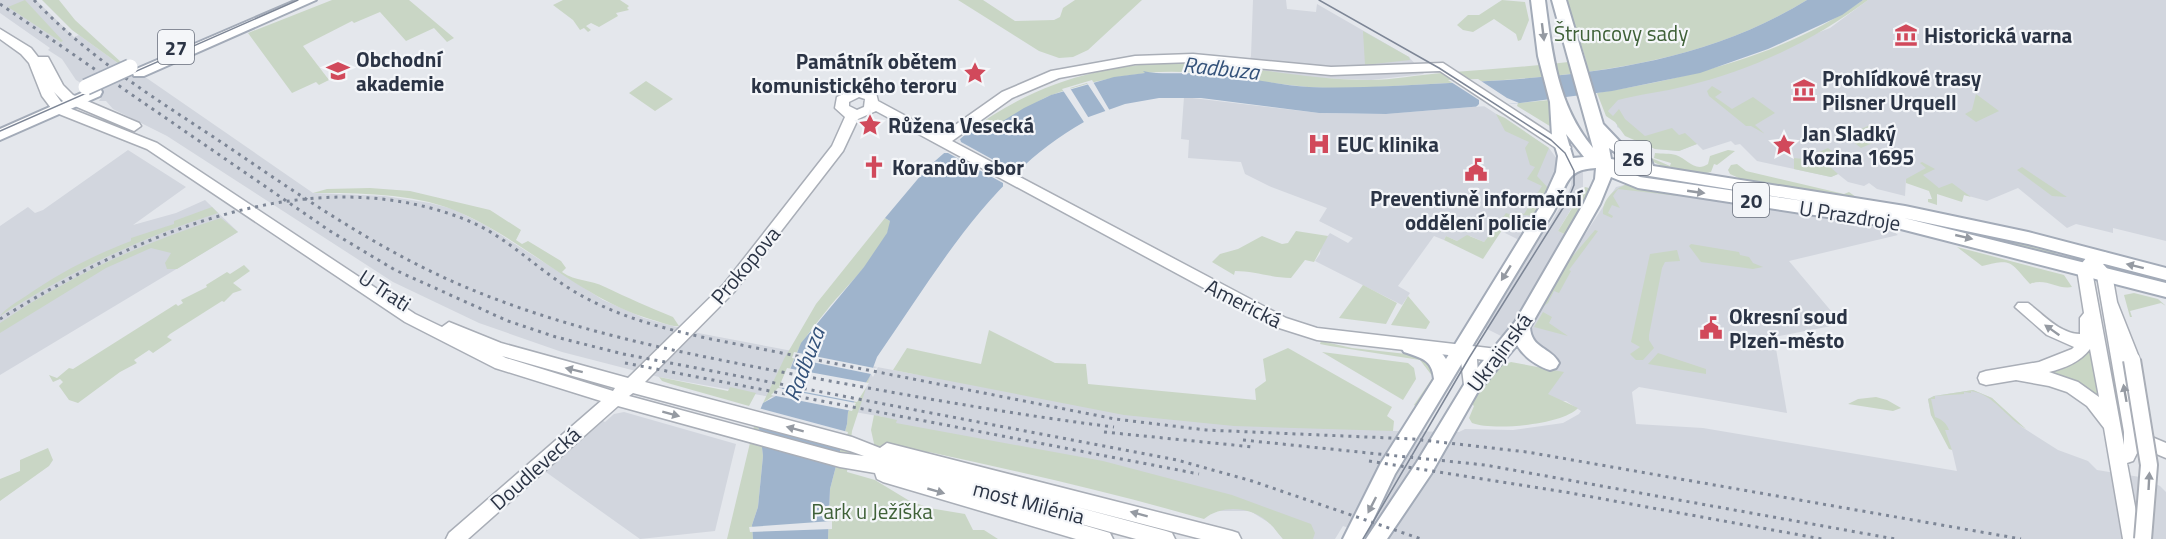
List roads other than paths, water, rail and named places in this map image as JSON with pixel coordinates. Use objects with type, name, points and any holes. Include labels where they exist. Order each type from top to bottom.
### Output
[{"type":"main road","name":"27","points":[[0,135],[63,102],[284,0]]},
{"type":"main road","name":"27","points":[[134,70],[309,0]]},
{"type":"main road","name":"26","points":[[1559,0],[1594,122],[1604,136],[1635,159],[1659,169],[1684,175]]},
{"type":"main road","points":[[1537,3],[1545,56],[1557,101],[1570,131],[1599,160]]},
{"type":"main road","points":[[0,24],[34,48],[63,102]]},
{"type":"main road","points":[[0,33],[26,51],[63,102]]},
{"type":"main road","points":[[873,105],[947,143],[994,103],[1031,83],[1056,74],[1111,63],[1192,58],[1331,71],[1446,70],[1540,131],[1599,160]]},
{"type":"main road","points":[[867,93],[872,98],[873,105],[866,112],[853,115],[845,112],[841,106],[842,100],[848,94],[867,93]]},
{"type":"main road","name":"Ukrajinská","points":[[1353,539],[1370,510],[1388,469],[1548,207],[1564,172],[1566,156],[1557,101]]},
{"type":"main road","name":"27","points":[[0,125],[63,102]]},
{"type":"main road","name":"U Trati","points":[[63,102],[134,126],[157,138],[408,305],[457,332],[511,353],[737,414]]},
{"type":"main road","name":"U Trati","points":[[63,102],[152,146],[371,293],[456,343],[522,370],[728,429]]},
{"type":"main road","name":"Prokopova","points":[[615,398],[729,288],[838,148],[853,115]]},
{"type":"main road","points":[[1594,122],[1599,160]]},
{"type":"main road","name":"Americká","points":[[947,143],[1281,323],[1317,334],[1410,347],[1500,355]]},
{"type":"main road","points":[[1564,172],[1575,163],[1599,160]]},
{"type":"main road","name":"Ukrajinská","points":[[1376,539],[1424,468],[1471,388],[1521,327],[1593,204],[1603,179],[1599,160]]},
{"type":"main road","name":"U Prazdroje","points":[[1599,160],[1874,206],[2093,263],[2166,290]]},
{"type":"main road","name":"U Prazdroje","points":[[1599,160],[1638,182],[1865,216],[2093,263],[2166,274]]},
{"type":"main road","name":"20","points":[[1593,204],[1614,184],[1638,182]]},
{"type":"main road","points":[[1751,212],[1842,219],[1865,216]]},
{"type":"main road","points":[[1986,378],[2065,362],[2078,353],[2086,340],[2093,263]]},
{"type":"main road","points":[[2093,263],[2132,360],[2149,465],[2143,539]]},
{"type":"main road","points":[[2089,297],[2132,539]]},
{"type":"main road","points":[[2100,352],[2109,302]]},
{"type":"main road","points":[[2109,302],[2133,444],[2127,456]]},
{"type":"main road","points":[[2023,307],[2058,335],[2070,340],[2086,340]]},
{"type":"main road","points":[[1521,327],[1522,342],[1532,352],[1550,363]]},
{"type":"main road","points":[[1410,347],[1421,348],[1435,357],[1441,365],[1442,378]]},
{"type":"main road","points":[[1460,350],[1471,362],[1471,388]]},
{"type":"main road","points":[[2004,375],[2055,380],[2084,392],[2100,408],[2111,426]]},
{"type":"main road","name":"Doudlevecká","points":[[455,539],[615,398]]},
{"type":"main road","name":"most Milénia","points":[[737,414],[852,444],[927,474]]},
{"type":"main road","name":"most Milénia","points":[[728,429],[840,460],[927,474],[1166,539]]},
{"type":"main road","points":[[2131,429],[2145,442],[2166,451]]},
{"type":"main road","points":[[852,444],[902,453],[1232,539]]},
{"type":"main road","points":[[840,460],[986,506],[1104,539]]},
{"type":"main road","points":[[1388,469],[1395,508]]},
{"type":"water","name":"Radbuza","points":[[1807,0],[1863,0],[1842,15],[1768,49],[1700,73],[1612,91],[1520,103],[1386,114],[1319,113],[1201,98],[1159,98],[1125,104],[1083,119],[1084,122],[1051,144],[993,197],[944,259],[877,357],[870,376],[848,412],[830,489],[828,539],[753,539],[752,525],[758,507],[763,456],[760,431],[755,422],[763,403],[776,396],[783,387],[801,343],[864,267],[887,233],[890,221],[885,218],[927,168],[967,133],[988,130],[1051,95],[1114,77],[1145,73],[1143,71],[1215,74],[1297,86],[1327,87],[1497,80],[1589,72],[1679,54],[1723,40],[1765,23]]},
{"type":"tram line","points":[[0,131],[298,0]]},
{"type":"tram line","points":[[1319,0],[1439,68],[1551,140],[1565,153],[1574,171],[1574,185],[1568,200],[1469,358],[1363,539]]},
{"type":"railway","points":[[34,0],[76,40],[122,75],[308,200]]},
{"type":"railway","points":[[0,4],[287,201]]},
{"type":"railway","points":[[308,200],[348,197],[409,203],[469,221],[507,243],[567,287],[600,305],[652,324],[706,338],[1115,419],[1206,430],[1413,439],[1527,452],[2021,539]]},
{"type":"railway","points":[[287,201],[308,200]]},
{"type":"railway","points":[[308,200],[387,249],[447,279],[490,297],[577,326],[667,349],[803,376],[958,404],[1114,427]]},
{"type":"railway","points":[[0,319],[52,288],[108,259],[166,234],[226,214],[287,201]]},
{"type":"railway","points":[[287,201],[330,231],[395,270],[508,321],[556,337],[623,354],[1177,460],[1252,481],[1421,539]]},
{"type":"railway","points":[[625,363],[1199,474]]},
{"type":"railway","points":[[1104,432],[1253,447]]},
{"type":"railway","points":[[1243,440],[1485,465],[1895,539]]},
{"type":"railway","points":[[1369,461],[1565,492],[1822,539]]},
{"type":"place","name":"Historická varna","points":[[1906,35]]},
{"type":"place","name":"Obchodní akademie","points":[[338,71]]},
{"type":"place","name":"Památník obětem komunistického teroru","points":[[975,73]]},
{"type":"place","name":"Prohlídkové trasy Pilsner Urquell","points":[[1804,90]]},
{"type":"place","name":"Růžena Vesecká","points":[[870,125]]},
{"type":"place","name":"EUC klinika","points":[[1319,144]]},
{"type":"place","name":"Jan Sladký Kozina 1695","points":[[1784,145]]},
{"type":"place","name":"Korandův sbor","points":[[874,167]]},
{"type":"place","name":"Preventivně informační oddělení policie","points":[[1476,170]]},
{"type":"place","name":"Okresní soud Plzeň-město","points":[[1711,328]]},
{"type":"park label","name":"Štruncovy sady","points":[[1621,33]]},
{"type":"park label","name":"Park u Ježíška","points":[[872,511]]}]
